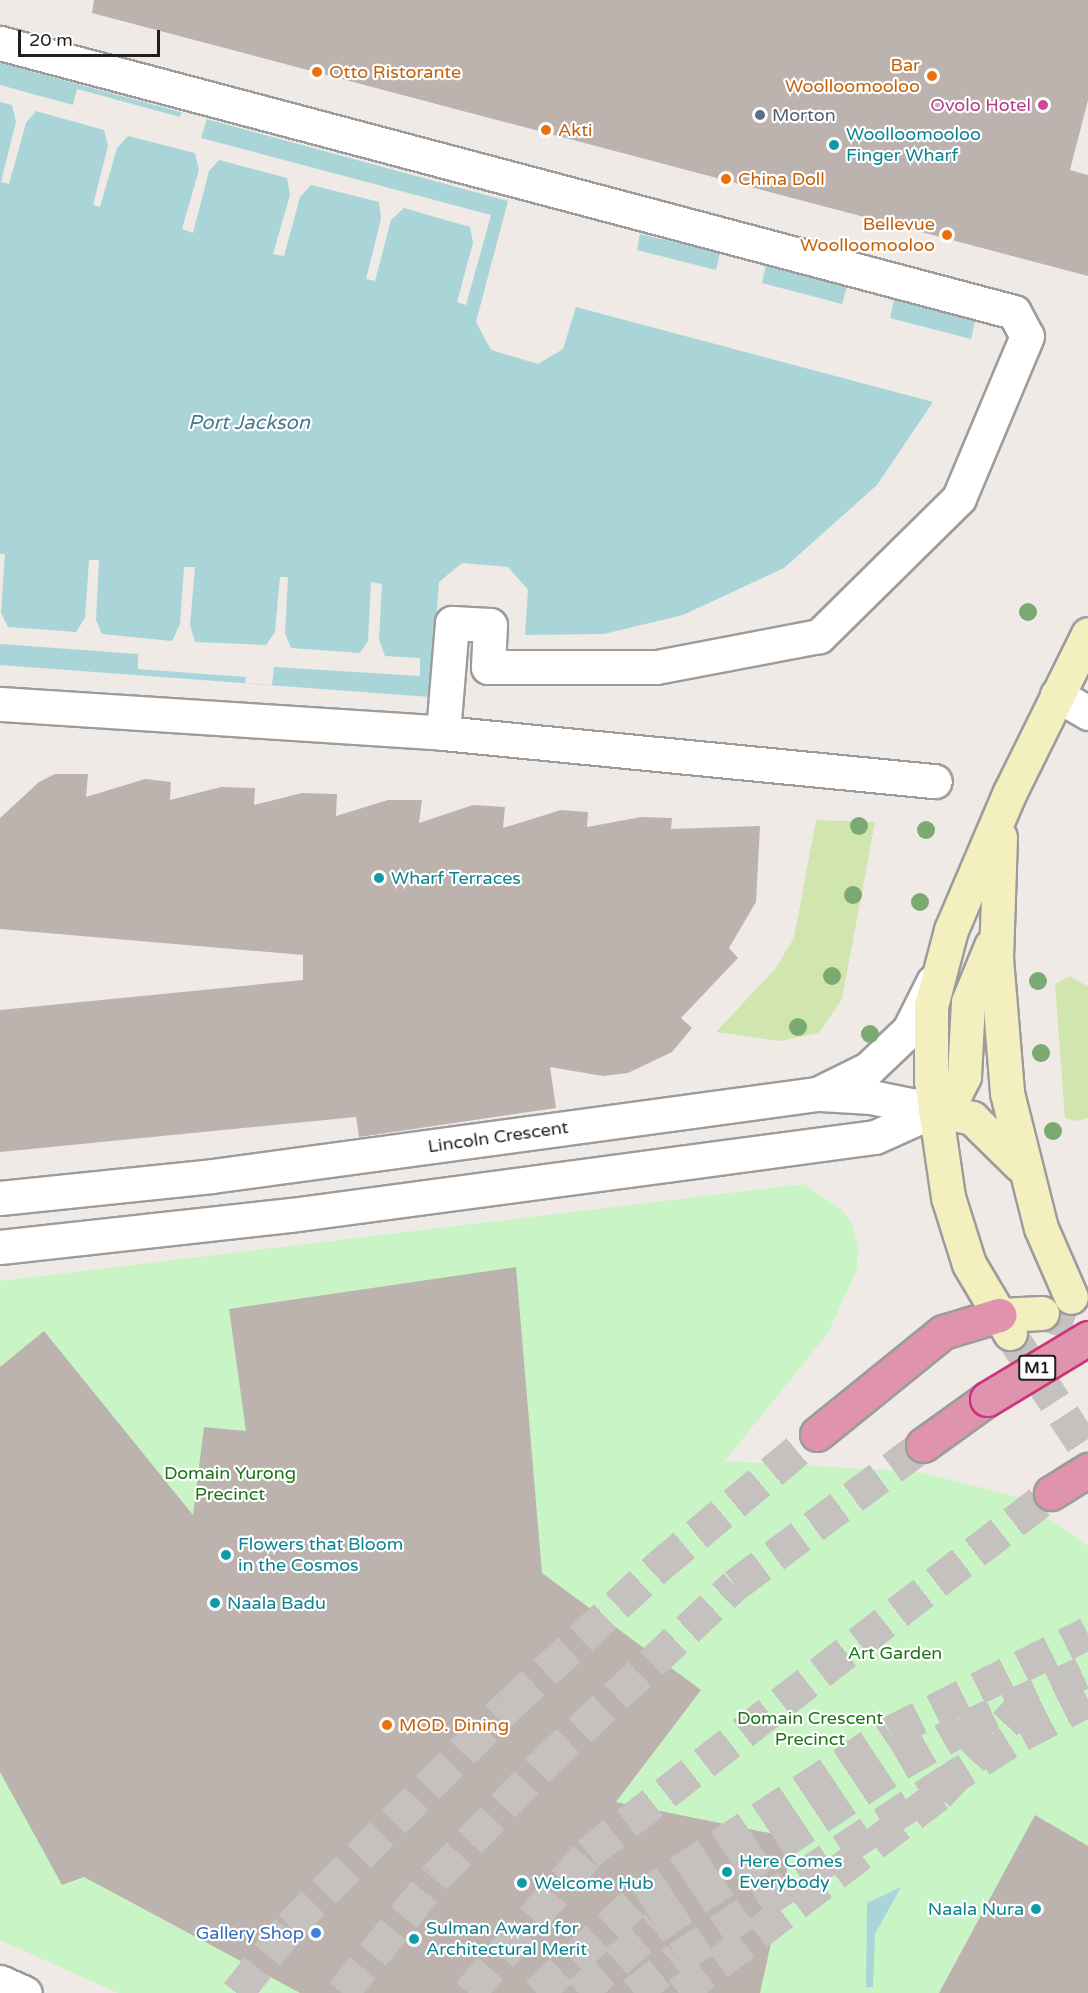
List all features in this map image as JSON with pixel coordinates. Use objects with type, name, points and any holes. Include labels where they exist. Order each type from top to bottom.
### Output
[{"type":"highway","points":[[817,1434],[943,1332],[1004,1324]]},
{"type":"highway","name":"M1","points":[[923,1446],[987,1399],[1088,1338]]},
{"type":"main road","points":[[1042,1313],[1004,1324],[961,1245],[944,1179],[935,1110],[930,1024],[938,971],[1002,814],[1088,634]]},
{"type":"main road","points":[[1002,814],[995,930],[1001,1055],[1024,1171],[1041,1228],[1071,1297]]},
{"type":"main road","points":[[935,1110],[956,1092],[964,1076],[968,1002],[995,930]]},
{"type":"main road","points":[[935,1110],[972,1118],[1024,1171]]},
{"type":"street","points":[[0,43],[1014,312],[1027,336],[959,498],[819,636],[656,667],[488,667],[490,625],[452,623],[443,733]]},
{"type":"street","points":[[1057,695],[1088,713]]},
{"type":"street","points":[[0,704],[443,733],[934,781]]},
{"type":"street","name":"Lincoln Crescent","points":[[0,1198],[284,1166],[817,1094],[868,1069],[909,1030],[924,1008],[938,971]]},
{"type":"street","points":[[817,1094],[871,1097],[935,1110]]},
{"type":"street","points":[[0,1247],[291,1215],[875,1137],[935,1110]]},
{"type":"street","points":[[284,1166],[291,1215]]},
{"type":"street","points":[[0,1982],[25,1993]]},
{"type":"green space","points":[[816,820],[875,822],[842,999],[819,1033],[779,1041],[716,1032],[775,969],[794,938]]},
{"type":"green space","points":[[1070,976],[1088,987],[1088,1118],[1076,1121],[1065,1118],[1055,984]]},
{"type":"green space","points":[[804,1184],[842,1210],[852,1224],[858,1245],[857,1269],[828,1333],[725,1461],[919,1472],[1018,1497],[1088,1546],[1088,1993],[118,1993],[0,1940],[0,1281]]},
{"type":"water","name":"Port Jackson","points":[[0,63],[508,201],[476,322],[491,350],[538,364],[563,349],[576,307],[933,402],[877,485],[784,568],[683,615],[604,634],[525,635],[528,590],[508,567],[462,563],[439,582],[430,697],[0,665]]},
{"type":"water","points":[[640,234],[720,253],[716,270],[637,250]]},
{"type":"water","points":[[766,265],[847,287],[842,304],[762,283]]},
{"type":"water","points":[[894,300],[975,321],[971,339],[890,318]]},
{"type":"water","points":[[901,1887],[875,1934],[873,1987],[866,1987],[867,1903]]},
{"type":"pier","points":[[0,85],[73,105],[77,89],[180,117],[182,111],[207,119],[201,138],[491,215],[466,305],[457,302],[473,243],[470,227],[404,208],[391,220],[375,281],[366,279],[381,219],[379,202],[311,185],[300,197],[284,256],[273,254],[290,195],[287,178],[219,160],[209,171],[193,233],[182,229],[199,170],[195,153],[128,136],[117,148],[100,207],[93,205],[108,146],[104,130],[36,111],[26,123],[9,184],[1,182],[16,122],[12,105],[0,102]]},
{"type":"pier","points":[[0,554],[5,554],[1,613],[8,627],[76,632],[85,618],[89,560],[99,560],[96,620],[102,634],[172,641],[180,624],[184,567],[195,567],[190,625],[195,642],[266,645],[275,632],[280,577],[288,577],[285,633],[291,648],[360,653],[368,641],[371,582],[382,584],[379,640],[385,656],[420,658],[420,676],[274,667],[272,685],[245,683],[246,677],[138,669],[138,654],[0,644]]},
{"type":"building","name":"Woolloomooloo Finger Wharf","points":[[94,0],[1088,0],[1088,100],[1070,170],[1088,175],[1088,276],[92,13]]},
{"type":"building","points":[[55,774],[88,774],[86,797],[145,779],[171,782],[170,800],[221,787],[255,788],[254,805],[302,793],[337,794],[336,816],[388,800],[422,800],[419,823],[473,805],[505,807],[503,828],[561,810],[588,812],[587,827],[641,817],[672,818],[671,829],[760,826],[756,902],[729,948],[738,958],[681,1018],[692,1028],[672,1052],[628,1073],[603,1076],[550,1067],[556,1108],[359,1137],[356,1117],[0,1152],[0,1010],[303,980],[303,955],[0,929],[0,818],[39,782]]},
{"type":"building","name":"Naala Badu","points":[[516,1267],[542,1573],[701,1690],[616,1802],[794,1838],[760,1993],[300,1993],[84,1877],[62,1885],[0,1772],[0,1367],[44,1331],[193,1515],[204,1427],[246,1431],[229,1309]]},
{"type":"building","name":"Naala Nura","points":[[1035,1815],[1088,1846],[1088,1993],[939,1993]]},
{"type":"tunnel","points":[[1042,1313],[1087,1328]]},
{"type":"tunnel","points":[[1010,1333],[1088,1452]]},
{"type":"tunnel","points":[[237,1993],[290,1926],[509,1705],[659,1566],[817,1434]]},
{"type":"tunnel","points":[[342,1993],[436,1877],[544,1763],[735,1585],[923,1445]]},
{"type":"tunnel","points":[[469,1993],[588,1853],[1051,1493]]},
{"type":"tunnel","points":[[537,1993],[638,1899],[890,1732],[1088,1633]]},
{"type":"tunnel","points":[[579,1993],[656,1926],[900,1764],[963,1728],[1088,1670]]},
{"type":"tunnel","points":[[634,1993],[678,1958],[939,1786],[1021,1735],[1088,1700]]},
{"type":"tunnel","points":[[679,1993],[938,1795],[1021,1707]]},
{"type":"place","name":"Otto Ristorante","points":[[317,72]]},
{"type":"place","name":"Bar Woolloomooloo","points":[[932,76]]},
{"type":"place","name":"Ovolo Hotel","points":[[1043,105]]},
{"type":"place","name":"Morton","points":[[760,115]]},
{"type":"place","name":"Akti","points":[[546,130]]},
{"type":"place","name":"Woolloomooloo Finger Wharf","points":[[834,145]]},
{"type":"place","name":"China Doll","points":[[726,179]]},
{"type":"place","name":"Bellevue Woolloomooloo","points":[[947,235]]},
{"type":"place","name":"Wharf Terraces","points":[[379,878]]},
{"type":"place","name":"Flowers that Bloom in the Cosmos","points":[[226,1555]]},
{"type":"place","name":"Naala Badu","points":[[215,1603]]},
{"type":"place","name":"MOD. Dining","points":[[387,1725]]},
{"type":"place","name":"Here Comes Everybody","points":[[727,1872]]},
{"type":"place","name":"Welcome Hub","points":[[522,1883]]},
{"type":"place","name":"Naala Nura","points":[[1036,1909]]},
{"type":"place","name":"Gallery Shop","points":[[316,1933]]},
{"type":"place","name":"Sulman Award for Architectural Merit","points":[[414,1939]]},
{"type":"park label","name":"Domain Yurong Precinct","points":[[230,1484]]},
{"type":"park label","name":"Art Garden","points":[[895,1653]]},
{"type":"park label","name":"Domain Crescent Precinct","points":[[810,1729]]}]
